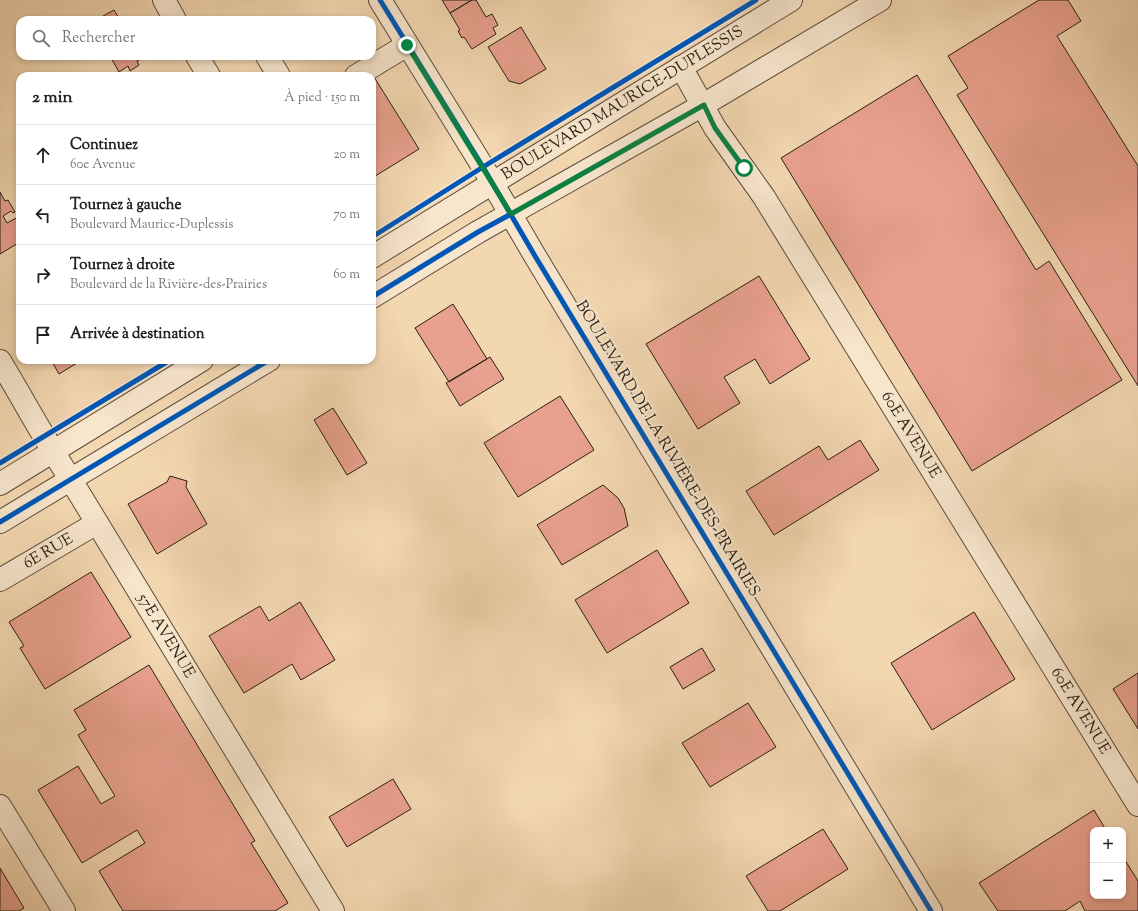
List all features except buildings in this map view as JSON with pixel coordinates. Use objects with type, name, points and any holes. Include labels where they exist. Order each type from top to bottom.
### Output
[{"type":"street","points":[[164,0],[173,16]]},
{"type":"street","name":"BOULEVARD DE LA RIVIÈRE-DES-PRAIRIES","points":[[380,0],[511,214],[931,911]]},
{"type":"street","name":"BOULEVARD MAURICE-DUPLESSIS","points":[[376,255],[791,0]]},
{"type":"street","points":[[376,295],[478,232],[704,105],[880,0]]},
{"type":"street","points":[[363,72],[407,45]]},
{"type":"street","points":[[199,60],[207,72]]},
{"type":"street","points":[[269,60],[277,72]]},
{"type":"street","name":"60E AVENUE","points":[[681,67],[704,105],[715,128],[764,197],[1138,805]]},
{"type":"street","name":"57E AVENUE","points":[[0,361],[53,452],[98,523],[333,911]]},
{"type":"street","points":[[0,484],[196,364]]},
{"type":"street","points":[[0,522],[262,364]]},
{"type":"street","name":"6E RUE","points":[[0,580],[98,523]]},
{"type":"street","points":[[0,806],[64,911]]},
{"type":"cycle path","points":[[380,0],[483,167],[535,256],[931,911]]},
{"type":"cycle path","points":[[376,234],[483,167],[756,0]]},
{"type":"cycle path","points":[[376,295],[478,232],[511,214]]},
{"type":"cycle path","points":[[0,463],[163,364]]},
{"type":"cycle path","points":[[0,522],[262,364]]},
{"type":"route","points":[[407,45],[511,214],[704,105],[715,128],[744,168]]}]
